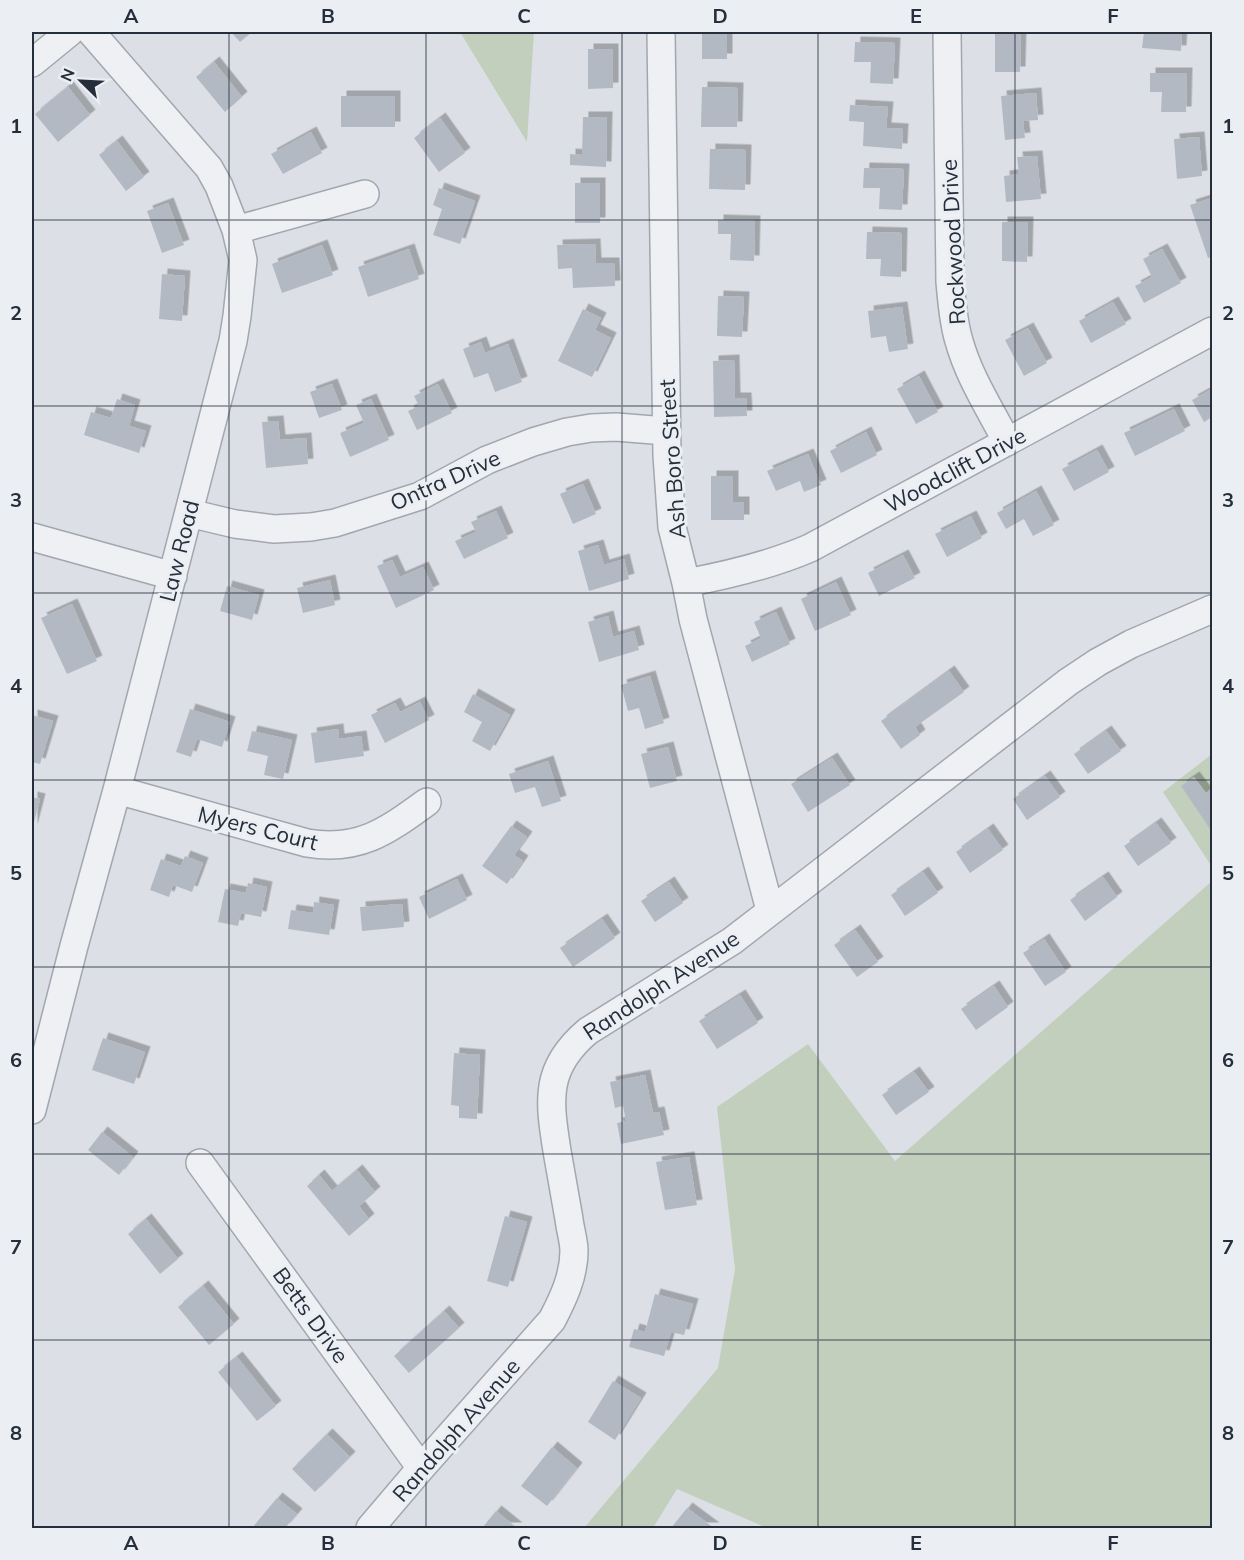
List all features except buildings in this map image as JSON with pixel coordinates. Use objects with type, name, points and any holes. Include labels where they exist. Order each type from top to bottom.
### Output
[{"type":"street","points":[[32,63],[70,32]]},
{"type":"street","name":"Law Road","points":[[32,1110],[173,576],[232,341],[243,260],[236,230],[219,186],[209,168],[91,32]]},
{"type":"street","name":"Ash Boro Street","points":[[661,32],[666,431],[672,527],[693,619],[770,910]]},
{"type":"street","name":"Rockwood Drive","points":[[947,32],[950,282],[953,319],[968,366],[1007,442]]},
{"type":"street","points":[[236,230],[365,194]]},
{"type":"street","name":"Woodclift Drive","points":[[686,583],[788,558],[810,548],[1212,331]]},
{"type":"street","name":"Ontra Drive","points":[[189,513],[235,525],[274,529],[319,525],[359,516],[420,496],[488,460],[533,441],[591,428],[616,427],[666,431]]},
{"type":"street","points":[[32,537],[173,576]]},
{"type":"street","name":"Randolph Avenue","points":[[370,1528],[552,1320],[564,1298],[571,1275],[574,1250],[550,1105],[553,1080],[570,1048],[588,1031],[732,941],[1068,682],[1131,644],[1212,609]]},
{"type":"street","name":"Myers Court","points":[[117,790],[319,845],[343,845],[368,839],[390,829],[428,802]]},
{"type":"street","name":"Betts Drive","points":[[200,1162],[422,1468]]},
{"type":"green space","points":[[460,32],[534,32],[527,142]]},
{"type":"green space","points":[[1212,754],[1212,867],[1163,792]]},
{"type":"green space","points":[[1212,881],[1212,1528],[767,1528],[677,1489],[653,1528],[584,1528],[718,1368],[735,1269],[717,1107],[808,1044],[895,1161]]}]
